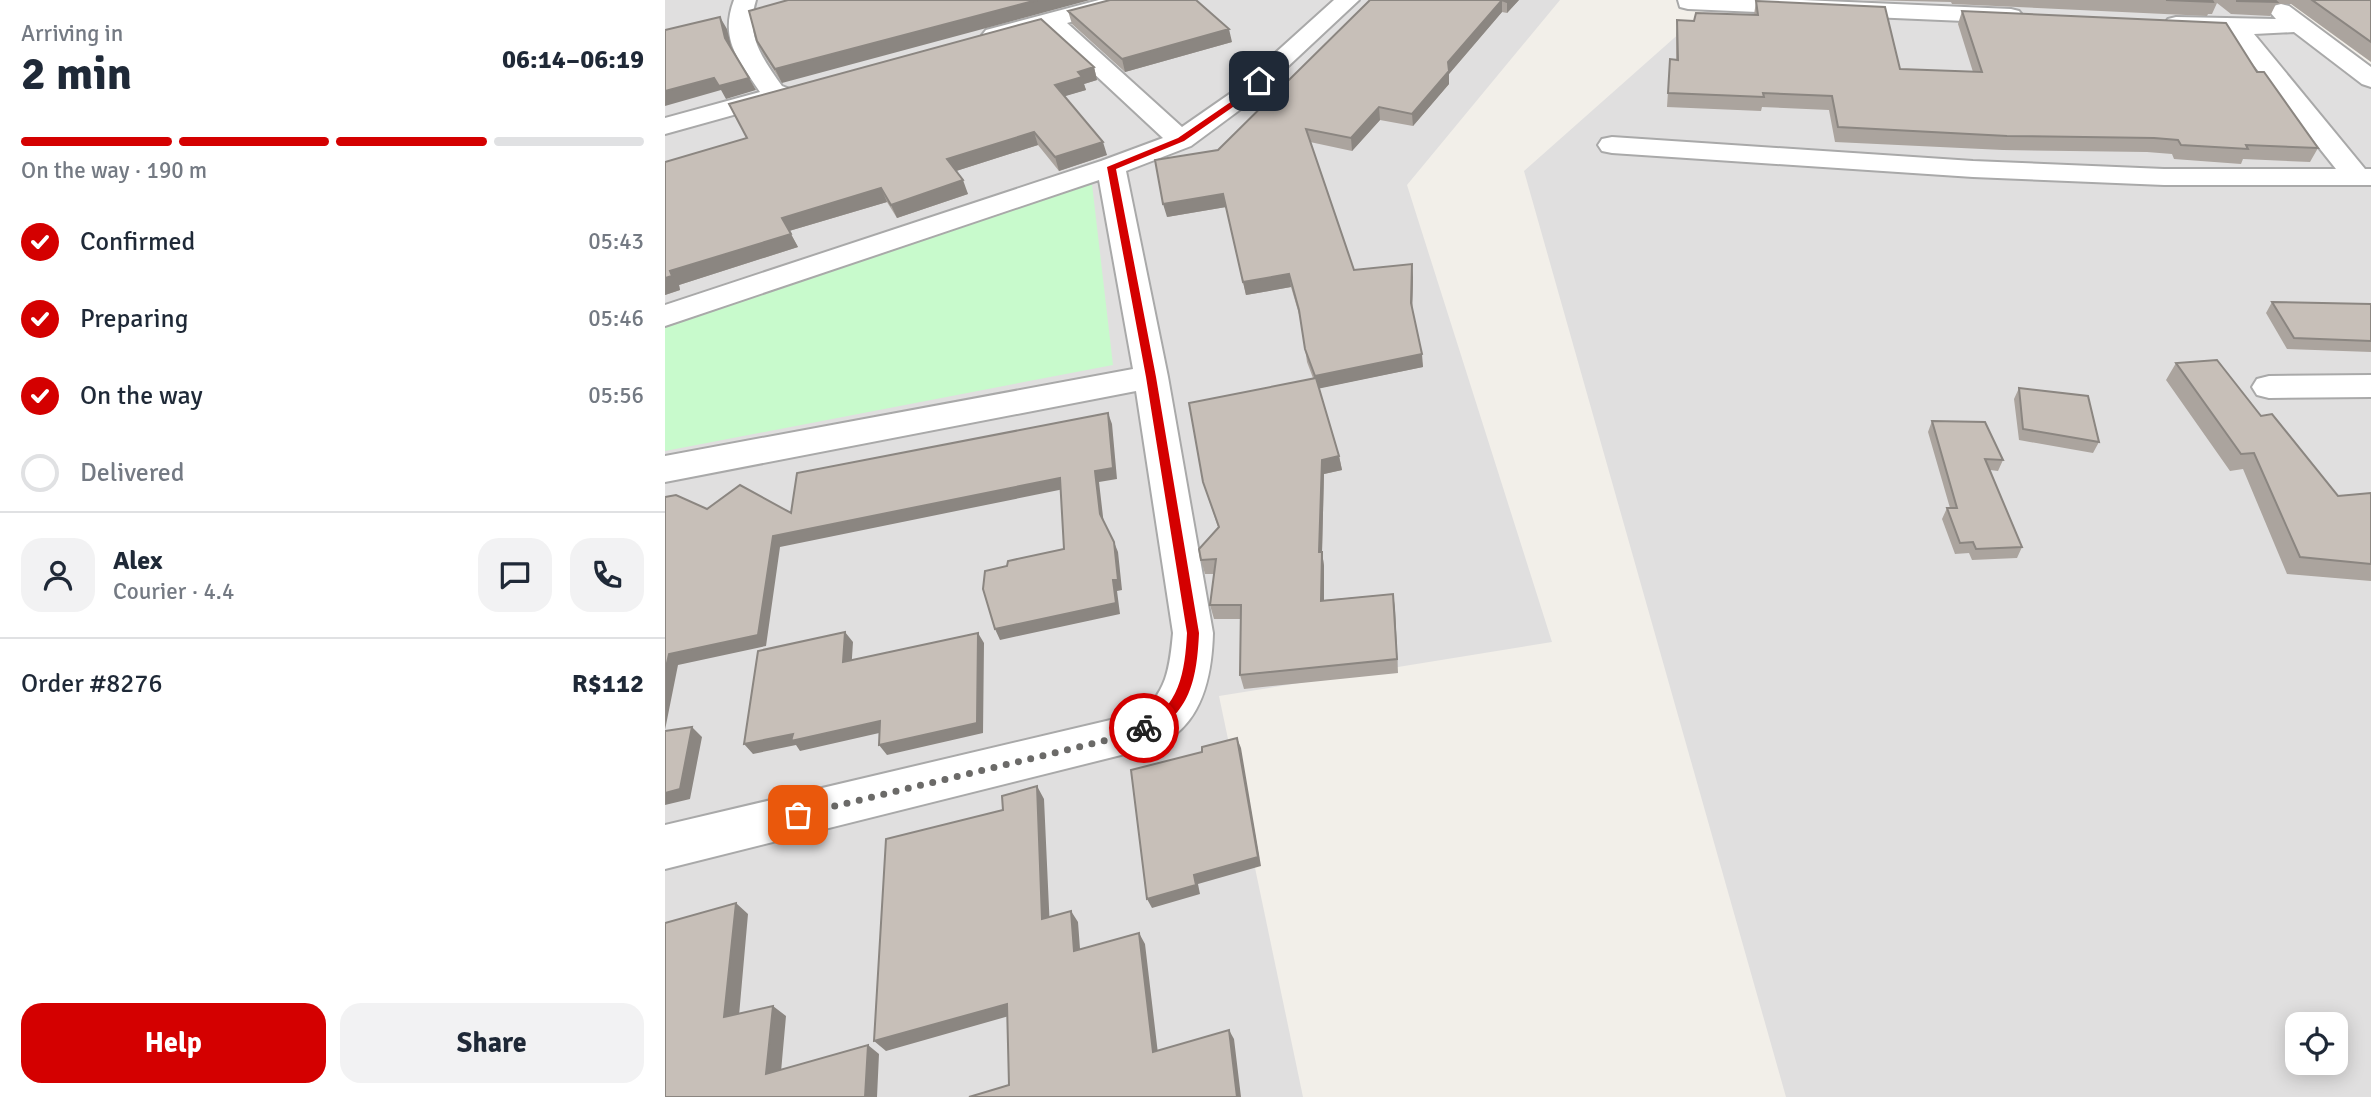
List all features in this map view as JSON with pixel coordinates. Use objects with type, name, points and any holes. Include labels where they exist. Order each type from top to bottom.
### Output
[{"type":"street","points":[[745,0],[737,22],[738,35],[775,96]]},
{"type":"street","points":[[971,42],[1126,0]]},
{"type":"street","points":[[665,316],[1111,167],[1181,140],[1240,98],[1348,0]]},
{"type":"street","points":[[2267,0],[2371,79]]},
{"type":"street","points":[[1688,2],[2031,17]]},
{"type":"street","points":[[1050,20],[1181,140]]},
{"type":"street","points":[[2154,23],[2236,27],[2300,25]]},
{"type":"street","points":[[2236,27],[2364,177]]},
{"type":"street","points":[[665,126],[801,89]]},
{"type":"street","points":[[1612,145],[2000,170],[2164,177],[2364,177]]},
{"type":"street","points":[[665,847],[1116,738],[1157,724],[1180,699],[1191,668],[1193,633],[1151,377],[1111,167]]},
{"type":"street","points":[[665,470],[1151,377]]},
{"type":"street","points":[[2269,387],[2371,386]]},
{"type":"shaded area","points":[[665,0],[1560,0],[1407,185],[1552,642],[1219,696],[1303,1097],[665,1097]]},
{"type":"shaded area","points":[[1717,0],[2267,0],[2371,79],[2371,1097],[1786,1097],[1524,171]]},
{"type":"green space","points":[[1092,184],[1113,365],[665,451],[665,327]]},
{"type":"building","points":[[788,0],[1037,0],[775,69],[757,41],[749,11]]},
{"type":"building","points":[[1110,0],[1196,0],[1229,29],[1122,59],[1068,11]]},
{"type":"building","points":[[1370,0],[1502,0],[1448,62],[1449,71],[1412,114],[1379,107],[1351,138],[1306,129],[1354,270],[1412,264],[1411,303],[1422,354],[1315,376],[1305,349],[1299,310],[1289,274],[1243,282],[1223,194],[1163,204],[1155,160],[1218,150]]},
{"type":"building","points":[[2166,0],[2212,0],[2213,2]]},
{"type":"building","points":[[2275,0],[2277,2],[2237,1]]},
{"type":"building","points":[[2312,0],[2371,0],[2371,42]]},
{"type":"building","points":[[1756,1],[1885,7],[1900,69],[1982,72],[1962,11],[2226,23],[2257,72],[2264,72],[2318,148],[2246,145],[2248,149],[2181,145],[2178,140],[2154,138],[2007,136],[1838,127],[1832,96],[1763,93],[1764,97],[1668,93],[1670,59],[1678,60],[1677,20],[1694,21],[1696,13],[1758,15]]},
{"type":"building","points":[[720,17],[725,38],[749,78],[719,86],[714,78],[665,91],[665,30]]},
{"type":"building","points":[[1041,19],[1094,67],[1078,72],[1082,77],[1055,85],[1103,142],[1055,157],[1034,132],[947,159],[963,180],[891,205],[881,188],[782,218],[791,234],[670,271],[672,276],[665,278],[665,162],[747,138],[729,104]]},
{"type":"building","points":[[2272,302],[2371,304],[2371,341],[2294,338]]},
{"type":"building","points":[[2217,360],[2261,416],[2272,414],[2338,496],[2371,493],[2371,564],[2300,557],[2254,453],[2241,454],[2176,363]]},
{"type":"building","points":[[1316,378],[1339,456],[1322,460],[1319,552],[1322,552],[1321,601],[1393,594],[1397,659],[1240,675],[1241,605],[1210,605],[1216,559],[1201,560],[1199,549],[1219,527],[1203,482],[1189,403]]},
{"type":"building","points":[[2019,388],[2088,396],[2099,442],[2023,429]]},
{"type":"building","points":[[1108,413],[1113,468],[1095,471],[1100,514],[1114,542],[1118,580],[1113,580],[1116,603],[995,629],[983,589],[985,571],[1007,566],[1008,561],[1064,549],[1060,478],[773,536],[758,635],[669,654],[665,672],[665,497],[676,495],[707,509],[740,485],[791,513],[797,473]]},
{"type":"building","points":[[1932,421],[1985,422],[2003,460],[1985,459],[2022,547],[1976,549],[1973,542],[1960,543],[1947,508],[1957,508]]},
{"type":"building","points":[[845,632],[843,662],[978,633],[977,723],[879,745],[880,721],[791,741],[793,734],[744,744],[758,651]]},
{"type":"building","points":[[692,727],[680,789],[665,793],[665,731]]},
{"type":"building","points":[[1237,738],[1258,857],[1194,875],[1196,885],[1147,899],[1131,770],[1202,752],[1202,747]]},
{"type":"building","points":[[1037,786],[1042,919],[1071,911],[1074,951],[1139,933],[1153,1052],[1229,1030],[1237,1097],[969,1097],[1009,1085],[1007,1004],[874,1041],[886,839],[1003,810],[1002,796]]},
{"type":"building","points":[[736,903],[724,1017],[773,1006],[766,1074],[868,1045],[865,1097],[665,1097],[665,923]]},
{"type":"way so far","points":[[798,815],[1116,738],[1144,728]]},
{"type":"route","points":[[1144,728],[1157,724],[1180,699],[1191,668],[1193,633],[1151,377],[1111,167],[1181,140],[1259,81]]}]
